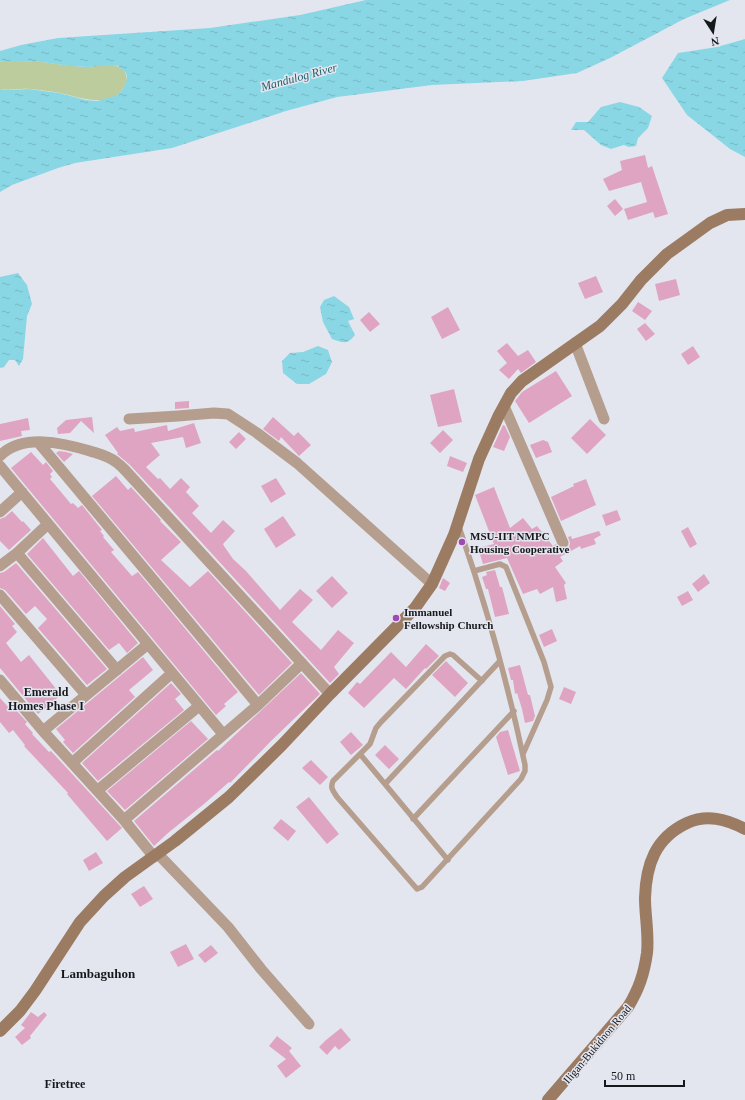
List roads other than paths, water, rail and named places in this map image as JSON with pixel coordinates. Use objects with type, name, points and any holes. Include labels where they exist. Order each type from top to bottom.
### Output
[{"type":"street","points":[[0,1031],[20,1011],[35,991],[80,922],[104,896],[125,877],[156,855],[229,797],[282,745],[415,608],[432,584],[458,525],[479,459],[511,393],[522,381],[600,326],[622,304],[641,280],[667,254],[710,223],[727,215],[745,214]]},
{"type":"street","points":[[575,343],[604,419]]},
{"type":"street","points":[[504,406],[563,543]]},
{"type":"street","points":[[129,419],[214,413],[228,414],[257,433],[296,463],[432,584]]},
{"type":"street","points":[[0,456],[5,450],[18,444],[38,442],[60,443],[102,455],[115,461],[130,475],[330,694]]},
{"type":"street","points":[[38,442],[258,705]]},
{"type":"street","points":[[0,466],[223,734]]},
{"type":"street","points":[[0,512],[22,492]]},
{"type":"street","points":[[0,566],[17,553],[48,524]]},
{"type":"street","points":[[17,553],[116,670]]},
{"type":"street","points":[[0,595],[86,695]]},
{"type":"street","points":[[43,731],[148,644]]},
{"type":"street","points":[[124,820],[258,705],[302,663]]},
{"type":"street","points":[[72,763],[172,673]]},
{"type":"street","points":[[0,680],[43,731],[156,855],[228,927],[261,969],[308,1024]]},
{"type":"street","points":[[98,790],[199,706]]},
{"type":"street","name":"Iligan-Bukidnon Road","points":[[548,1100],[628,1007],[638,991],[643,976],[647,951],[645,899],[646,881],[651,859],[658,846],[678,827],[693,820],[719,818],[745,829]]},
{"type":"lane","points":[[458,525],[474,571],[514,711],[525,765],[521,779],[448,860],[422,887],[417,889],[337,797],[332,791],[331,787],[333,781],[370,744],[376,728],[381,722],[445,656],[450,654],[453,655],[482,681]]},
{"type":"lane","points":[[474,571],[500,564],[506,567],[544,662],[550,683],[551,690],[523,754]]},
{"type":"lane","points":[[385,784],[500,661]]},
{"type":"lane","points":[[414,819],[514,711]]},
{"type":"lane","points":[[360,754],[448,860]]},
{"type":"water","name":"Mandulog River","points":[[366,0],[730,0],[684,19],[610,58],[577,73],[523,81],[432,85],[337,97],[286,111],[172,148],[75,163],[12,185],[0,192],[0,89],[29,89],[59,93],[86,100],[97,101],[115,96],[121,92],[126,84],[127,77],[126,73],[118,66],[112,65],[88,67],[42,62],[0,62],[0,51],[21,45],[58,38],[210,28],[300,15]]},
{"type":"water","points":[[745,39],[745,157],[730,149],[687,115],[662,78],[678,53],[717,47]]},
{"type":"water","points":[[620,102],[639,107],[652,116],[648,128],[638,138],[636,146],[629,147],[624,145],[611,149],[601,145],[584,130],[571,130],[576,122],[588,122],[601,107]]},
{"type":"water","points":[[18,273],[27,285],[32,304],[27,316],[23,359],[19,366],[15,360],[9,360],[4,367],[0,368],[0,277]]},
{"type":"water","points":[[334,296],[349,307],[354,319],[348,321],[355,335],[347,342],[332,339],[323,322],[320,307],[324,300]]},
{"type":"water","points":[[318,346],[328,350],[332,362],[326,374],[309,384],[297,384],[283,373],[282,361],[290,353],[303,352]]},
{"type":"place","name":"MSU-IIT NMPC Housing Cooperative","points":[[462,542]]},
{"type":"place","name":"Immanuel Fellowship Church","points":[[396,618]]},
{"type":"district","name":"Emerald Homes Phase I","points":[[46,699]]},
{"type":"district","name":"Lambaguhon","points":[[98,973]]},
{"type":"district","name":"Firetree","points":[[65,1084]]}]
